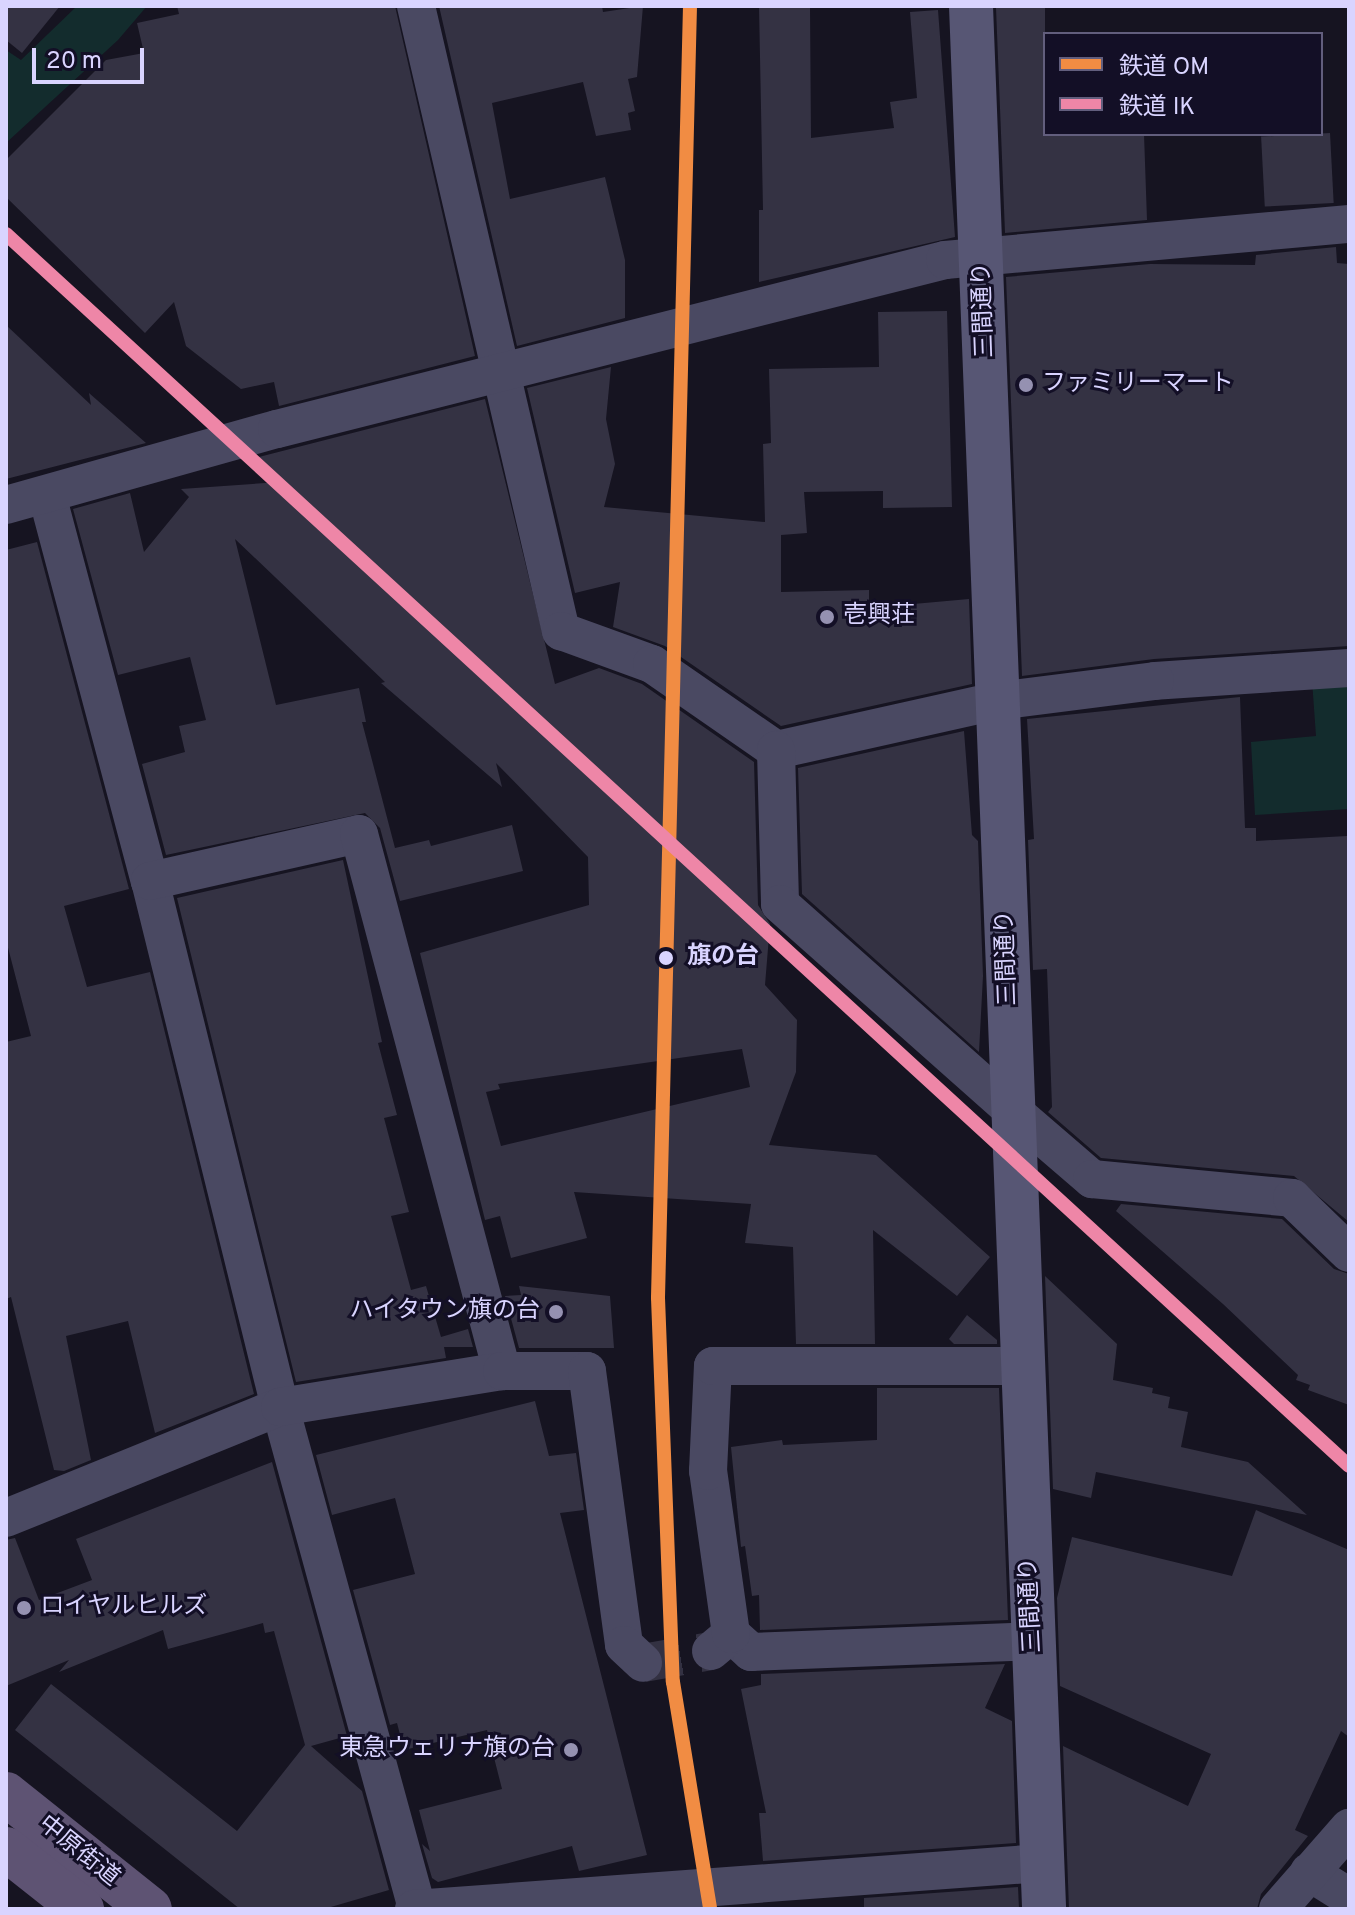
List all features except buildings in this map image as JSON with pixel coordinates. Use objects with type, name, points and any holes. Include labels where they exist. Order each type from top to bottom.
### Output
[{"type":"main road","name":"中原街道","points":[[6,1794],[150,1909]]},
{"type":"main road","name":"中原街道","points":[[6,1849],[82,1909]]},
{"type":"street","points":[[416,6],[504,372],[561,631],[652,664],[776,750],[996,701],[1155,681],[1349,668]]},
{"type":"street","name":"三間通り","points":[[971,6],[983,253],[996,701],[1044,1909]]},
{"type":"street","points":[[6,505],[277,429],[983,253],[1349,224]]},
{"type":"street","points":[[47,495],[150,881],[280,1407],[415,1909],[1042,1863]]},
{"type":"street","points":[[776,750],[780,904],[1014,1112],[1092,1179],[1292,1198],[1349,1253]]},
{"type":"street","points":[[150,881],[359,834],[502,1371]]},
{"type":"street","points":[[1022,1366],[713,1366],[708,1471],[721,1642],[751,1652],[1034,1641]]},
{"type":"street","points":[[6,1518],[280,1407],[502,1371],[587,1371],[624,1645],[643,1663]]},
{"type":"street","points":[[1278,1909],[1349,1828]]},
{"type":"street","points":[[1309,1872],[1349,1897]]},
{"type":"green space","points":[[77,6],[147,6],[118,40],[6,143],[6,50],[21,60]]},
{"type":"green space","points":[[1349,677],[1349,809],[1255,815],[1251,742],[1316,736],[1312,680]]},
{"type":"tunnel","points":[[643,1663],[711,1651]]},
{"type":"rail line","name":"OM","points":[[690,6],[658,1298],[673,1682],[710,1909]]},
{"type":"rail line","name":"IK","points":[[6,234],[1349,1466]]},
{"type":"place","name":"ファミリーマート","points":[[1026,385]]},
{"type":"place","name":"壱興荘","points":[[827,617]]},
{"type":"place","name":"旗の台","points":[[666,958]]},
{"type":"place","name":"ハイタウン旗の台","points":[[556,1312]]},
{"type":"place","name":"ロイヤルヒルズ","points":[[24,1608]]},
{"type":"place","name":"東急ウェリナ旗の台","points":[[571,1750]]}]
